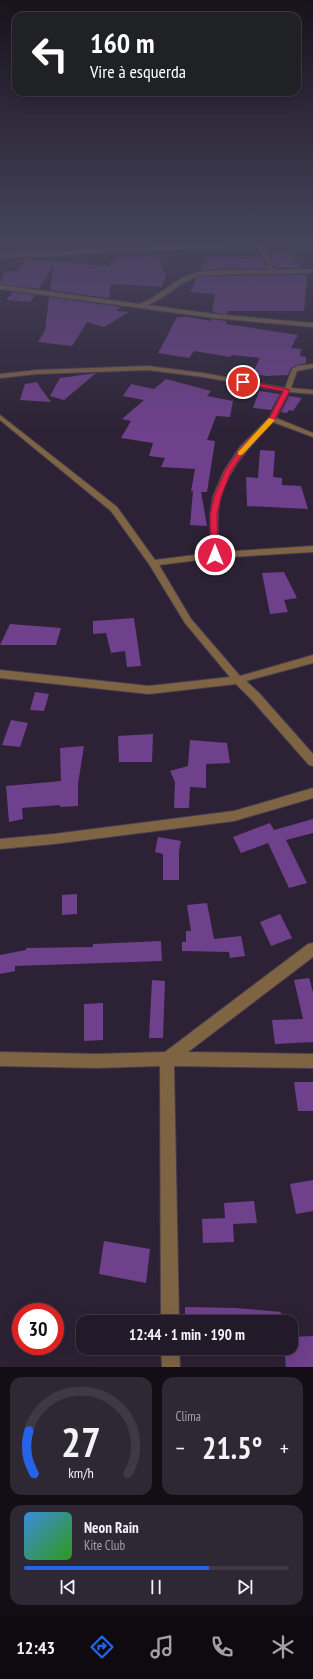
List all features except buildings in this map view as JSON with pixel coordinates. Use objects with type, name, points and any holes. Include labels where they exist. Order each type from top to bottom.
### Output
[{"type":"street","points":[[130,305],[214,316],[313,325]]},
{"type":"street","points":[[215,555],[214,515],[217,497],[228,471],[243,449],[272,420],[287,390],[294,370],[297,368],[313,366]]},
{"type":"street","points":[[0,376],[36,372],[148,368],[203,375],[287,390],[313,392]]},
{"type":"street","points":[[0,417],[114,509],[153,563],[188,621],[238,680],[255,696],[313,762]]},
{"type":"street","points":[[272,420],[313,435]]},
{"type":"street","points":[[153,563],[215,555],[313,549]]},
{"type":"street","points":[[0,674],[149,690],[238,680],[313,659]]},
{"type":"street","points":[[0,844],[54,839],[234,816],[313,793]]},
{"type":"street","points":[[167,1058],[313,949]]},
{"type":"street","points":[[0,1058],[97,1061],[167,1058],[313,1061]]},
{"type":"street","points":[[167,1058],[170,1315]]},
{"type":"street","points":[[170,1355],[171,1367]]},
{"type":"slow traffic","points":[[240,453],[272,420]]},
{"type":"route","points":[[215,555],[214,515],[217,497],[228,471],[243,449],[272,420],[287,390],[243,382]]}]
